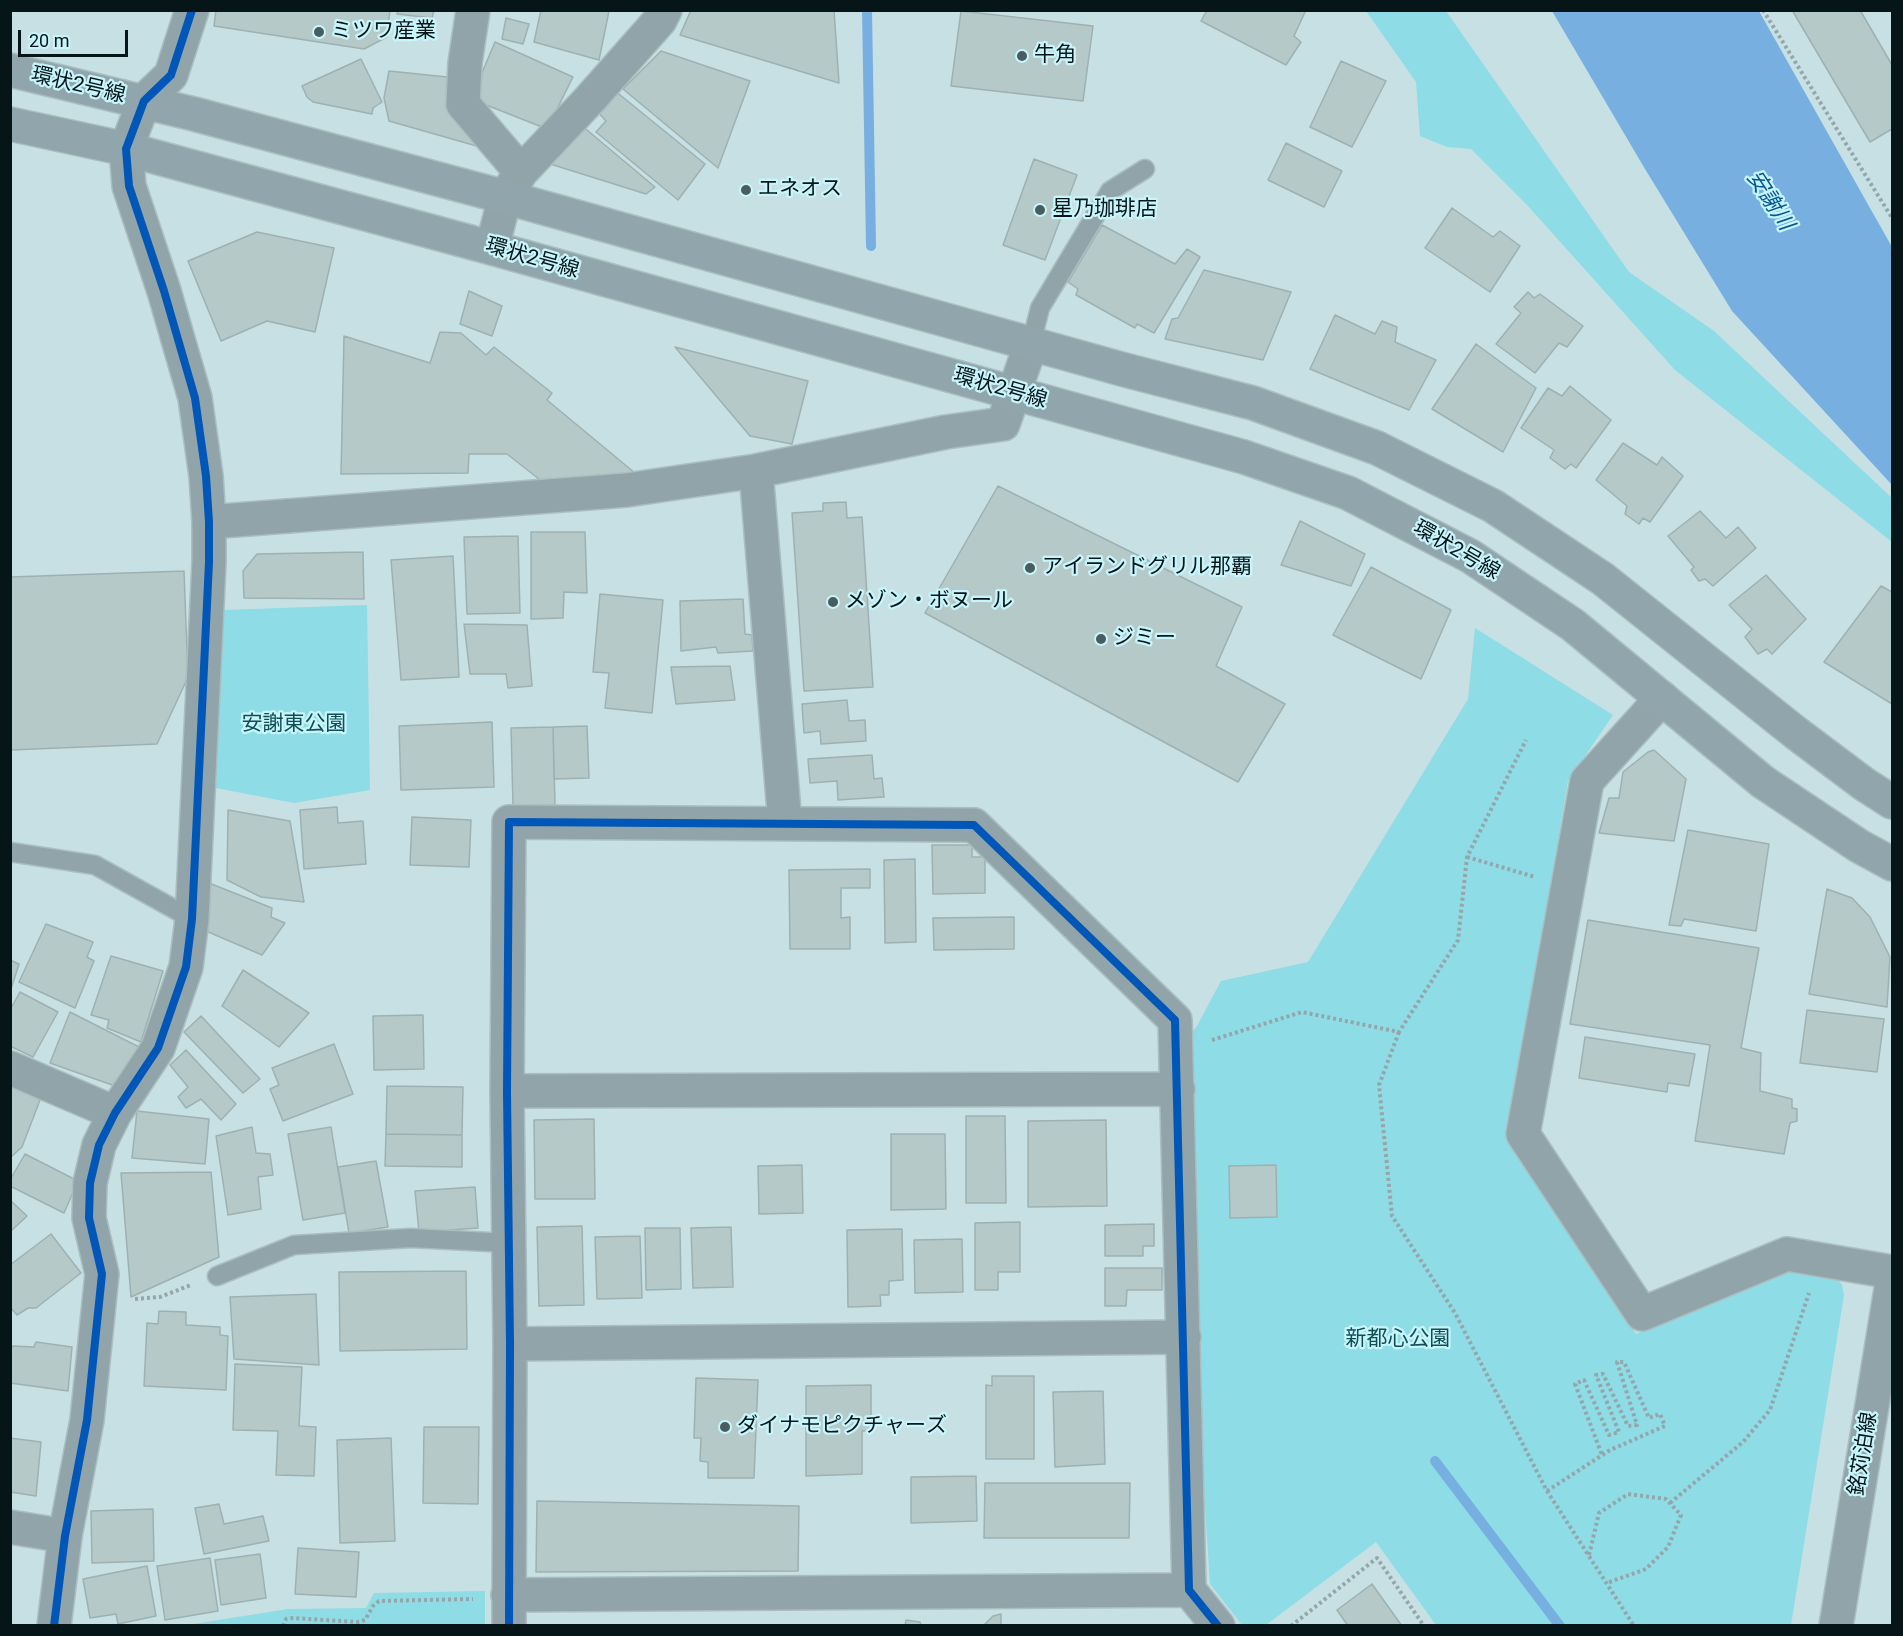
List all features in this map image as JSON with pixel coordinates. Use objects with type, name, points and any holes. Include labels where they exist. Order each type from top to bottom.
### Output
[{"type":"main road","name":"環状2号線","points":[[10,70],[513,184],[1031,344],[1253,403],[1377,448],[1493,506],[1603,579],[1796,733],[1864,784],[1893,802]]},
{"type":"main road","name":"環状2号線","points":[[10,124],[126,149],[492,248],[1244,457],[1348,493],[1470,556],[1573,625],[1763,782],[1859,846],[1893,864]]},
{"type":"street","points":[[54,1626],[65,1536],[87,1420],[102,1274],[89,1218],[90,1183],[99,1145],[116,1113],[158,1048],[186,967],[192,919],[209,522],[206,476],[195,398],[164,291],[129,186],[126,149],[144,101],[171,75],[192,10]]},
{"type":"street","points":[[473,10],[465,63],[463,104],[513,184]]},
{"type":"street","points":[[492,248],[513,184],[660,20],[665,10]]},
{"type":"street","points":[[209,522],[627,490],[756,471],[946,432],[1003,424],[1031,344]]},
{"type":"street","points":[[756,471],[785,824]]},
{"type":"street","points":[[1662,698],[1587,781],[1523,1134],[1642,1314],[1787,1254],[1893,1272]]},
{"type":"street","points":[[1189,1590],[498,1606],[510,1344],[507,1091],[509,822],[974,825],[1175,1020],[1189,1590],[1218,1626]]},
{"type":"street","points":[[10,1068],[116,1113]]},
{"type":"street","points":[[507,1091],[1178,1089]]},
{"type":"street","name":"銘苅泊線","points":[[1844,1622],[1893,1283]]},
{"type":"street","points":[[510,1344],[1184,1337]]},
{"type":"street","points":[[10,1527],[65,1536]]},
{"type":"lane","points":[[1031,344],[1040,308],[1110,191],[1145,169]]},
{"type":"lane","points":[[10,852],[95,865],[192,919]]},
{"type":"lane","points":[[217,1276],[294,1245],[411,1238],[509,1243]]},
{"type":"path","points":[[1763,10],[1893,218]]},
{"type":"path","points":[[1526,740],[1467,857],[1458,940],[1399,1032],[1379,1085],[1392,1216],[1455,1313],[1547,1491],[1634,1626]]},
{"type":"path","points":[[1467,857],[1540,878]]},
{"type":"path","points":[[1176,1051],[1302,1012],[1399,1032]]},
{"type":"path","points":[[99,1302],[159,1297],[217,1276]]},
{"type":"path","points":[[1670,1503],[1743,1442],[1770,1410],[1812,1284]]},
{"type":"path","points":[[1547,1491],[1602,1455],[1665,1426],[1660,1414],[1649,1418],[1624,1362],[1617,1362],[1638,1425],[1628,1426],[1603,1374],[1596,1376],[1619,1432],[1609,1435],[1584,1380],[1575,1384],[1602,1455]]},
{"type":"path","points":[[1588,1556],[1599,1513],[1629,1494],[1666,1499],[1681,1515],[1668,1547],[1646,1569],[1606,1583]]},
{"type":"path","points":[[1291,1626],[1377,1558],[1424,1626]]},
{"type":"path","points":[[283,1626],[286,1619],[293,1618],[357,1622],[365,1620],[373,1606],[379,1601],[498,1606]]},
{"type":"green space","points":[[1366,11],[1446,11],[1629,272],[1714,331],[1892,498],[1892,542],[1675,370],[1528,206],[1471,149],[1447,147],[1420,136],[1416,82]]},
{"type":"green space","name":"安謝東公園","points":[[367,605],[370,790],[294,803],[216,788],[223,610]]},
{"type":"green space","name":"新都心公園","points":[[1475,628],[1613,715],[1568,781],[1508,1136],[1636,1334],[1780,1272],[1799,1269],[1836,1277],[1842,1285],[1844,1295],[1791,1625],[1436,1625],[1376,1542],[1266,1625],[1242,1625],[1210,1584],[1176,1051],[1197,1026],[1221,981],[1308,962],[1468,699]]},
{"type":"green space","points":[[485,1591],[485,1625],[187,1625],[288,1609],[366,1608],[374,1593]]},
{"type":"water","name":"安謝川","points":[[1552,11],[1759,11],[1892,247],[1892,485],[1732,311]]},
{"type":"building","name":"ミツワ産業","points":[[216,10],[390,10],[387,37],[364,49],[214,26]]},
{"type":"building","points":[[398,10],[434,10],[432,18],[397,14]]},
{"type":"building","points":[[541,10],[609,11],[599,60],[534,42]]},
{"type":"building","points":[[691,10],[834,10],[839,83],[680,35]]},
{"type":"building","points":[[1207,10],[1306,10],[1294,36],[1301,42],[1286,65],[1201,21]]},
{"type":"building","points":[[1792,10],[1860,10],[1892,65],[1892,129],[1870,142]]},
{"type":"building","name":"牛角","points":[[961,11],[1093,26],[1083,101],[951,86]]},
{"type":"building","points":[[506,18],[529,24],[523,44],[502,39]]},
{"type":"building","points":[[495,42],[573,77],[547,129],[471,99]]},
{"type":"building","points":[[661,51],[750,81],[718,168],[623,89]]},
{"type":"building","points":[[361,59],[382,102],[373,108],[372,114],[313,102],[307,97],[302,86]]},
{"type":"building","points":[[1341,61],[1386,81],[1352,147],[1310,127]]},
{"type":"building","points":[[389,71],[457,78],[487,149],[389,121],[384,98]]},
{"type":"building","points":[[614,90],[705,164],[678,200],[596,132],[606,121],[598,112]]},
{"type":"building","points":[[581,125],[655,187],[646,194],[547,163]]},
{"type":"building","points":[[1286,143],[1342,171],[1324,207],[1268,180]]},
{"type":"building","name":"星乃珈琲店","points":[[1034,159],[1077,175],[1045,260],[1003,245]]},
{"type":"building","points":[[1452,208],[1493,237],[1500,231],[1520,246],[1490,292],[1425,248]]},
{"type":"building","points":[[1102,225],[1175,264],[1187,249],[1200,257],[1154,333],[1137,324],[1135,328],[1076,295],[1078,289],[1068,282]]},
{"type":"building","points":[[257,232],[334,248],[315,332],[267,321],[221,341],[188,261]]},
{"type":"building","points":[[1204,270],[1291,292],[1263,360],[1165,339],[1172,319],[1178,318]]},
{"type":"building","points":[[469,291],[502,306],[492,336],[460,324]]},
{"type":"building","points":[[1528,292],[1534,298],[1540,294],[1583,326],[1567,347],[1559,343],[1535,373],[1496,344],[1521,313],[1514,307]]},
{"type":"building","points":[[1335,315],[1375,334],[1382,321],[1397,327],[1395,342],[1436,360],[1409,410],[1310,369]]},
{"type":"building","points":[[440,332],[461,333],[486,355],[494,347],[552,393],[547,400],[641,478],[544,483],[507,454],[469,454],[468,473],[341,474],[344,336],[430,363]]},
{"type":"building","points":[[1476,344],[1536,388],[1503,452],[1432,409]]},
{"type":"building","points":[[675,347],[808,381],[792,444],[750,436]]},
{"type":"building","points":[[1570,386],[1611,420],[1576,468],[1571,464],[1565,469],[1550,458],[1554,450],[1521,428],[1548,388],[1562,396]]},
{"type":"building","points":[[1623,443],[1657,465],[1662,457],[1683,476],[1650,522],[1643,518],[1639,524],[1625,514],[1627,506],[1596,480]]},
{"type":"building","name":"ジミー","points":[[998,486],[1242,607],[1216,666],[1285,704],[1238,782],[925,613]]},
{"type":"building","name":"メゾン・ボヌール","points":[[846,502],[847,518],[862,517],[873,687],[804,691],[792,513],[823,511],[823,503]]},
{"type":"building","points":[[1700,511],[1726,538],[1738,527],[1756,548],[1713,586],[1705,579],[1699,581],[1691,570],[1694,567],[1668,536]]},
{"type":"building","points":[[1300,521],[1365,554],[1351,586],[1281,565]]},
{"type":"building","points":[[531,532],[585,532],[587,593],[564,592],[563,618],[531,619]]},
{"type":"building","points":[[518,536],[520,613],[467,614],[464,537]]},
{"type":"building","points":[[363,552],[364,599],[244,598],[243,571],[257,554]]},
{"type":"building","points":[[453,556],[459,677],[401,680],[391,560]]},
{"type":"building","points":[[1371,567],[1451,610],[1421,679],[1333,635]]},
{"type":"building","points":[[184,571],[188,677],[157,744],[10,750],[10,577]]},
{"type":"building","points":[[1766,575],[1806,619],[1772,654],[1767,649],[1758,654],[1745,637],[1752,629],[1729,605]]},
{"type":"building","points":[[1881,586],[1892,592],[1892,704],[1824,662]]},
{"type":"building","points":[[600,594],[663,600],[652,713],[605,708],[609,673],[593,672]]},
{"type":"building","points":[[743,599],[745,634],[752,635],[753,651],[718,653],[716,647],[681,651],[680,601]]},
{"type":"building","points":[[464,624],[527,625],[532,686],[508,688],[506,674],[470,674]]},
{"type":"building","points":[[730,666],[735,700],[676,704],[671,667]]},
{"type":"building","points":[[847,700],[849,721],[865,720],[866,741],[821,744],[820,731],[804,733],[802,704]]},
{"type":"building","points":[[492,722],[494,787],[401,790],[399,726]]},
{"type":"building","points":[[587,726],[589,778],[554,779],[553,727]]},
{"type":"building","points":[[553,727],[555,805],[513,806],[511,728]]},
{"type":"building","points":[[1654,750],[1686,779],[1674,841],[1599,833],[1609,798],[1619,798],[1623,772],[1648,752]]},
{"type":"building","points":[[872,755],[874,779],[882,778],[884,797],[838,800],[837,781],[810,783],[808,759]]},
{"type":"building","points":[[337,807],[338,823],[363,821],[366,864],[304,869],[300,810]]},
{"type":"building","points":[[228,810],[290,821],[304,902],[261,897],[227,880]]},
{"type":"building","points":[[412,817],[471,820],[469,867],[410,865]]},
{"type":"building","points":[[1688,830],[1769,844],[1756,931],[1684,919],[1681,926],[1669,925]]},
{"type":"building","points":[[932,845],[972,845],[972,857],[985,857],[985,893],[933,894]]},
{"type":"building","points":[[915,859],[916,942],[885,943],[884,860]]},
{"type":"building","points":[[870,869],[870,888],[841,888],[841,918],[850,917],[850,949],[790,949],[789,870]]},
{"type":"building","points":[[209,883],[272,908],[271,917],[285,923],[262,955],[206,931]]},
{"type":"building","points":[[1827,889],[1852,898],[1870,917],[1890,957],[1887,1007],[1809,994]]},
{"type":"building","points":[[1014,917],[1014,949],[934,950],[933,918]]},
{"type":"building","points":[[1588,920],[1759,948],[1741,1048],[1761,1053],[1760,1091],[1792,1099],[1792,1108],[1797,1109],[1797,1121],[1790,1123],[1784,1154],[1695,1141],[1710,1045],[1570,1024]]},
{"type":"building","points":[[46,924],[93,942],[87,957],[94,961],[75,1008],[19,982]]},
{"type":"building","points":[[111,956],[163,971],[141,1042],[107,1028],[109,1020],[91,1015]]},
{"type":"building","points":[[10,960],[19,964],[11,989],[10,989]]},
{"type":"building","points":[[243,970],[309,1013],[279,1047],[222,1006]]},
{"type":"building","points":[[20,992],[58,1012],[33,1057],[10,1046],[10,1010]]},
{"type":"building","points":[[1807,1010],[1884,1019],[1877,1072],[1800,1063]]},
{"type":"building","points":[[70,1012],[139,1047],[115,1086],[50,1063]]},
{"type":"building","points":[[423,1015],[424,1069],[374,1070],[373,1016]]},
{"type":"building","points":[[201,1016],[260,1079],[243,1093],[184,1032]]},
{"type":"building","points":[[1585,1037],[1695,1054],[1689,1086],[1668,1083],[1667,1092],[1579,1078]]},
{"type":"building","points":[[334,1044],[353,1094],[283,1121],[270,1089],[279,1085],[272,1068]]},
{"type":"building","points":[[186,1050],[236,1104],[221,1120],[201,1099],[186,1108],[178,1097],[188,1087],[170,1065]]},
{"type":"building","points":[[10,1083],[40,1100],[22,1147],[10,1158]]},
{"type":"building","points":[[387,1086],[463,1087],[462,1135],[386,1134]]},
{"type":"building","points":[[137,1111],[209,1119],[205,1164],[132,1158]]},
{"type":"building","points":[[966,1116],[1005,1116],[1006,1203],[966,1203]]},
{"type":"building","points":[[594,1119],[595,1199],[535,1199],[534,1120]]},
{"type":"building","points":[[1106,1120],[1107,1206],[1028,1207],[1028,1121]]},
{"type":"building","points":[[252,1127],[256,1153],[270,1154],[273,1175],[258,1177],[261,1209],[228,1215],[216,1136]]},
{"type":"building","points":[[331,1127],[345,1213],[303,1220],[288,1134]]},
{"type":"building","points":[[386,1134],[462,1135],[462,1167],[385,1166]]},
{"type":"building","points":[[891,1134],[945,1134],[946,1209],[891,1210]]},
{"type":"building","points":[[25,1154],[78,1181],[64,1213],[10,1186],[10,1180]]},
{"type":"building","points":[[376,1161],[388,1227],[349,1233],[338,1167]]},
{"type":"building","points":[[802,1165],[803,1213],[759,1214],[758,1166]]},
{"type":"building","points":[[1276,1165],[1277,1217],[1230,1218],[1229,1166]]},
{"type":"building","points":[[211,1172],[219,1257],[131,1297],[121,1173]]},
{"type":"building","points":[[475,1187],[478,1228],[419,1232],[415,1191]]},
{"type":"building","points":[[10,1200],[27,1216],[10,1232]]},
{"type":"building","points":[[1020,1222],[1020,1272],[998,1272],[998,1290],[975,1290],[975,1223]]},
{"type":"building","points":[[1154,1224],[1154,1246],[1143,1246],[1143,1256],[1105,1256],[1105,1225]]},
{"type":"building","points":[[582,1226],[584,1305],[539,1306],[537,1227]]},
{"type":"building","points":[[731,1227],[733,1287],[693,1288],[691,1228]]},
{"type":"building","points":[[645,1228],[680,1228],[681,1289],[646,1290]]},
{"type":"building","points":[[902,1229],[903,1280],[889,1281],[889,1295],[880,1295],[881,1306],[848,1307],[847,1230]]},
{"type":"building","points":[[51,1234],[81,1273],[36,1308],[28,1308],[17,1315],[10,1307],[10,1265]]},
{"type":"building","points":[[640,1236],[642,1298],[597,1299],[595,1237]]},
{"type":"building","points":[[962,1239],[963,1292],[915,1293],[914,1240]]},
{"type":"building","points":[[1105,1268],[1162,1268],[1162,1290],[1127,1290],[1126,1306],[1105,1306]]},
{"type":"building","points":[[466,1271],[467,1349],[340,1351],[339,1272]]},
{"type":"building","points":[[316,1294],[319,1365],[234,1359],[230,1297]]},
{"type":"building","points":[[159,1311],[186,1312],[186,1325],[220,1327],[220,1335],[228,1336],[226,1390],[144,1386],[147,1323],[158,1324]]},
{"type":"building","points":[[36,1342],[72,1347],[68,1391],[10,1383],[10,1349],[13,1346],[34,1347]]},
{"type":"building","points":[[235,1364],[302,1367],[299,1426],[316,1427],[314,1476],[276,1475],[278,1431],[233,1430]]},
{"type":"building","points":[[992,1376],[1034,1376],[1034,1459],[986,1459],[986,1385],[992,1386]]},
{"type":"building","points":[[696,1378],[758,1380],[754,1478],[708,1478],[708,1462],[700,1461],[701,1438],[694,1438]]},
{"type":"building","points":[[871,1385],[871,1431],[862,1431],[862,1474],[806,1476],[806,1386]]},
{"type":"building","points":[[1103,1391],[1105,1464],[1055,1467],[1053,1392]]},
{"type":"building","points":[[424,1427],[479,1427],[478,1504],[423,1503]]},
{"type":"building","points":[[10,1438],[41,1442],[36,1496],[10,1492]]},
{"type":"building","points":[[391,1438],[395,1541],[340,1543],[337,1440]]},
{"type":"building","points":[[976,1476],[977,1521],[911,1523],[911,1477]]},
{"type":"building","points":[[985,1483],[1130,1483],[1129,1538],[984,1538]]},
{"type":"building","points":[[537,1501],[799,1506],[798,1571],[536,1572]]},
{"type":"building","points":[[219,1504],[224,1524],[263,1516],[269,1541],[204,1554],[195,1508]]},
{"type":"building","points":[[153,1509],[154,1561],[92,1563],[91,1511]]},
{"type":"building","points":[[298,1548],[359,1552],[356,1597],[295,1594]]},
{"type":"building","points":[[260,1554],[266,1598],[221,1605],[215,1560]]},
{"type":"building","points":[[210,1558],[218,1611],[165,1620],[157,1566]]},
{"type":"building","points":[[147,1566],[156,1616],[118,1624],[116,1614],[90,1618],[83,1579]]},
{"type":"building","points":[[1372,1584],[1402,1626],[1348,1626],[1337,1610]]},
{"type":"building","points":[[1001,1614],[1001,1626],[983,1626],[993,1616]]},
{"type":"building","points":[[906,1620],[920,1622],[921,1626],[905,1626]]},
{"type":"waterway","points":[[867,10],[871,246]]},
{"type":"waterway","points":[[1435,1461],[1560,1626]]},
{"type":"cycle path","points":[[54,1626],[65,1536],[87,1420],[102,1274],[89,1218],[90,1183],[99,1145],[115,1113],[158,1048],[186,967],[192,919],[209,562],[206,476],[195,398],[164,291],[129,186],[126,149],[144,101],[171,75],[192,10]]},
{"type":"cycle path","points":[[509,1626],[510,1344],[507,1091],[509,822],[974,825],[1175,1020],[1189,1590],[1218,1626]]},
{"type":"place","name":"ミツワ産業","points":[[319,32]]},
{"type":"place","name":"牛角","points":[[1022,56]]},
{"type":"place","name":"エネオス","points":[[746,190]]},
{"type":"place","name":"星乃珈琲店","points":[[1040,210]]},
{"type":"place","name":"アイランドグリル那覇","points":[[1030,568]]},
{"type":"place","name":"メゾン・ボヌール","points":[[833,602]]},
{"type":"place","name":"ジミー","points":[[1101,639]]},
{"type":"place","name":"ダイナモピクチャーズ","points":[[725,1427]]}]
